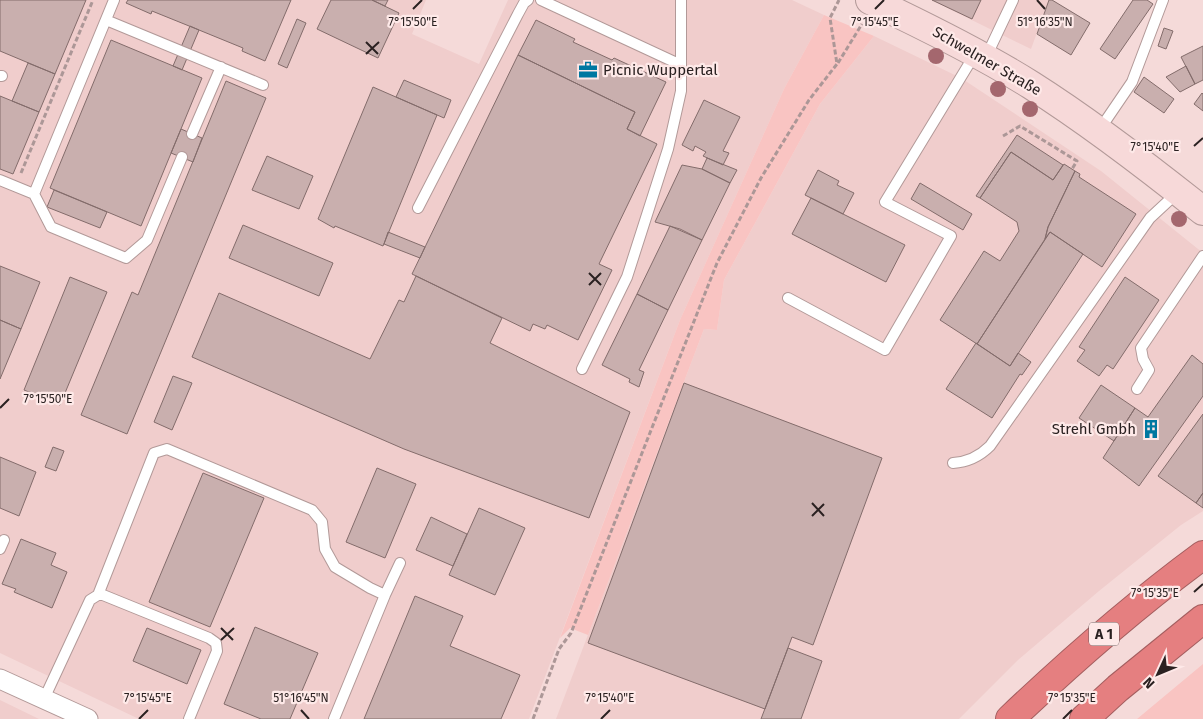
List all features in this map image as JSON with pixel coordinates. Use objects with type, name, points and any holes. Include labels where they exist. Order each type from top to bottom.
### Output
[{"type":"highway","name":"A 1","points":[[1010,719],[1142,602],[1203,555]]},
{"type":"highway","points":[[1084,719],[1118,688],[1203,619]]},
{"type":"main road","name":"Schwelmer Straße","points":[[872,1],[926,26],[1032,85],[1099,130],[1203,211]]},
{"type":"street","points":[[0,679],[88,719]]},
{"type":"lane","points":[[34,194],[114,0]]},
{"type":"lane","points":[[418,208],[518,14],[528,0]]},
{"type":"lane","points":[[541,0],[681,65]]},
{"type":"lane","points":[[582,369],[630,268],[668,149],[681,91],[681,0]]},
{"type":"lane","points":[[788,298],[885,350],[951,236],[885,202],[980,56],[1013,0]]},
{"type":"lane","points":[[1099,130],[1132,82],[1162,0]]},
{"type":"lane","points":[[106,20],[263,85]]},
{"type":"lane","points":[[192,134],[221,68]]},
{"type":"lane","points":[[0,180],[34,194],[51,227],[126,258],[147,240],[182,157]]},
{"type":"lane","points":[[953,463],[972,459],[983,454],[990,446],[1150,218],[1178,191]]},
{"type":"lane","points":[[1137,389],[1149,370],[1143,360],[1141,348],[1203,256]]},
{"type":"lane","points":[[98,595],[154,453],[167,448],[312,510],[322,522],[325,549],[335,566],[385,595]]},
{"type":"lane","points":[[334,719],[400,563]]},
{"type":"lane","points":[[44,699],[90,600],[98,595],[103,595],[210,638],[216,643],[217,650],[189,719]]},
{"type":"path","points":[[16,187],[93,0]]},
{"type":"path","points":[[837,64],[830,18],[839,0]]},
{"type":"path","points":[[533,719],[559,650],[571,634],[717,263],[766,170],[809,100],[837,64],[872,1]]},
{"type":"path","points":[[1003,136],[1020,126],[1077,161],[1072,169]]},
{"type":"shaded area","points":[[0,0],[426,0],[412,34],[479,64],[508,0],[792,0],[824,15],[784,89],[680,320],[529,719],[139,719],[0,653]]},
{"type":"shaded area","points":[[931,0],[1049,0],[1031,49]]},
{"type":"shaded area","points":[[824,15],[874,36],[820,104],[724,280],[717,330],[704,329],[588,635],[570,628],[560,638],[680,320],[784,89]]},
{"type":"shaded area","points":[[874,36],[961,78],[1101,171],[1203,253],[1203,511],[1181,525],[1099,591],[1018,660],[959,719],[556,719],[704,329],[717,330],[724,280],[820,104]]},
{"type":"shaded area","points":[[1203,664],[1203,719],[1137,719]]},
{"type":"shaded area","points":[[0,700],[39,719],[0,719]]},
{"type":"building","points":[[0,0],[86,0],[55,74],[0,51]]},
{"type":"building","points":[[128,0],[291,0],[265,61],[242,51],[243,48],[152,11],[151,14],[126,3]]},
{"type":"building","points":[[331,0],[372,0],[399,13],[378,58],[317,29]]},
{"type":"building","points":[[372,0],[388,0],[385,6]]},
{"type":"building","points":[[932,0],[981,0],[972,19]]},
{"type":"building","points":[[1049,0],[1090,23],[1071,55],[1037,34]]},
{"type":"building","points":[[1133,0],[1147,0],[1153,4],[1115,59],[1100,49]]},
{"type":"building","points":[[297,19],[306,23],[287,68],[278,64]]},
{"type":"building","points":[[536,20],[575,39],[573,42],[612,60],[614,58],[666,82],[640,136],[627,129],[635,112],[518,55]]},
{"type":"building","points":[[190,26],[199,30],[182,70],[173,66]]},
{"type":"building","points":[[1164,28],[1173,31],[1166,49],[1158,46]]},
{"type":"building","points":[[111,40],[202,78],[141,226],[50,188]]},
{"type":"building","points":[[1203,46],[1203,80],[1195,84],[1181,57]]},
{"type":"building","points":[[518,55],[635,112],[627,129],[657,144],[599,264],[612,270],[578,340],[547,325],[545,329],[533,324],[530,331],[412,274]]},
{"type":"building","points":[[28,63],[55,74],[39,112],[12,101]]},
{"type":"building","points":[[1186,66],[1195,84],[1180,92],[1166,77]]},
{"type":"building","points":[[1144,77],[1174,99],[1164,113],[1134,92]]},
{"type":"building","points":[[404,80],[451,100],[444,118],[396,97]]},
{"type":"building","points":[[226,81],[266,98],[127,434],[81,415],[132,292],[138,295]]},
{"type":"building","points":[[373,87],[437,115],[383,246],[335,226],[334,228],[318,219]]},
{"type":"building","points":[[1203,94],[1203,111],[1194,104]]},
{"type":"building","points":[[0,96],[39,112],[13,174],[0,169]]},
{"type":"building","points":[[704,100],[740,117],[723,151],[729,153],[723,165],[703,156],[706,152],[695,146],[693,151],[682,145]]},
{"type":"building","points":[[181,129],[202,138],[193,162],[171,153]]},
{"type":"building","points":[[1017,135],[1063,165],[1053,180],[1011,152],[980,198],[976,196]]},
{"type":"building","points":[[1011,152],[1053,180],[1064,164],[1075,171],[1048,227],[1045,239],[977,344],[940,320],[984,251],[1000,261],[1019,231],[1017,222],[980,198]]},
{"type":"building","points":[[267,156],[313,176],[299,209],[252,190]]},
{"type":"building","points":[[707,158],[737,170],[730,183],[702,169]]},
{"type":"building","points":[[682,165],[702,169],[730,183],[702,240],[680,229],[655,222]]},
{"type":"building","points":[[818,170],[839,181],[837,185],[854,193],[843,214],[805,195]]},
{"type":"building","points":[[1075,171],[1080,174],[1079,177],[1136,214],[1102,267],[1050,232],[1045,239],[1048,227]]},
{"type":"building","points":[[920,183],[972,214],[963,230],[911,199]]},
{"type":"building","points":[[54,190],[107,212],[100,228],[47,207]]},
{"type":"building","points":[[811,198],[905,245],[886,282],[792,234]]},
{"type":"building","points":[[243,225],[333,263],[319,296],[229,258]]},
{"type":"building","points":[[670,226],[702,240],[668,310],[637,294]]},
{"type":"building","points":[[388,232],[425,247],[420,258],[384,244]]},
{"type":"building","points":[[1050,232],[1083,254],[1010,366],[977,344]]},
{"type":"building","points":[[0,266],[40,282],[21,329],[0,320]]},
{"type":"building","points":[[416,276],[502,318],[490,343],[630,412],[589,518],[404,449],[192,357],[219,293],[370,359],[399,300],[404,302]]},
{"type":"building","points":[[70,277],[107,292],[60,405],[24,390]]},
{"type":"building","points":[[1125,277],[1159,300],[1113,369],[1107,365],[1099,376],[1077,361],[1085,350],[1079,347]]},
{"type":"building","points":[[637,294],[668,310],[639,370],[644,372],[639,387],[629,382],[630,379],[602,365]]},
{"type":"building","points":[[0,320],[21,329],[0,379]]},
{"type":"building","points":[[976,343],[1010,366],[1018,353],[1031,362],[1022,375],[1020,374],[992,418],[946,389]]},
{"type":"building","name":"Strehl Gmbh","points":[[1192,355],[1203,364],[1203,396],[1139,486],[1103,458],[1135,408],[1148,417]]},
{"type":"building","points":[[173,376],[192,383],[172,430],[154,422]]},
{"type":"building","points":[[684,383],[882,458],[813,645],[792,637],[765,709],[588,643]]},
{"type":"building","points":[[1101,385],[1135,408],[1114,441],[1079,418]]},
{"type":"building","points":[[1203,414],[1203,493],[1196,503],[1158,476]]},
{"type":"building","points":[[53,447],[64,451],[56,471],[45,467]]},
{"type":"building","points":[[0,457],[36,472],[19,516],[0,508]]},
{"type":"building","points":[[377,468],[416,484],[385,558],[346,542]]},
{"type":"building","points":[[203,473],[264,498],[210,627],[149,602]]},
{"type":"building","points":[[1203,493],[1203,508],[1196,503]]},
{"type":"building","points":[[479,508],[525,528],[495,595],[449,575]]},
{"type":"building","points":[[431,517],[467,534],[453,566],[416,550]]},
{"type":"building","points":[[21,539],[56,553],[51,565],[67,572],[52,608],[14,592],[16,589],[2,584]]},
{"type":"building","points":[[415,596],[463,616],[450,646],[520,675],[501,719],[364,719]]},
{"type":"building","points":[[255,627],[318,653],[290,719],[261,719],[224,704]]},
{"type":"building","points":[[147,628],[201,650],[187,684],[133,661]]},
{"type":"building","points":[[788,648],[822,661],[801,719],[761,719]]},
{"type":"place","name":"Picnic Wuppertal","points":[[588,70]]},
{"type":"place","name":"Strehl Gmbh","points":[[1151,429]]}]
